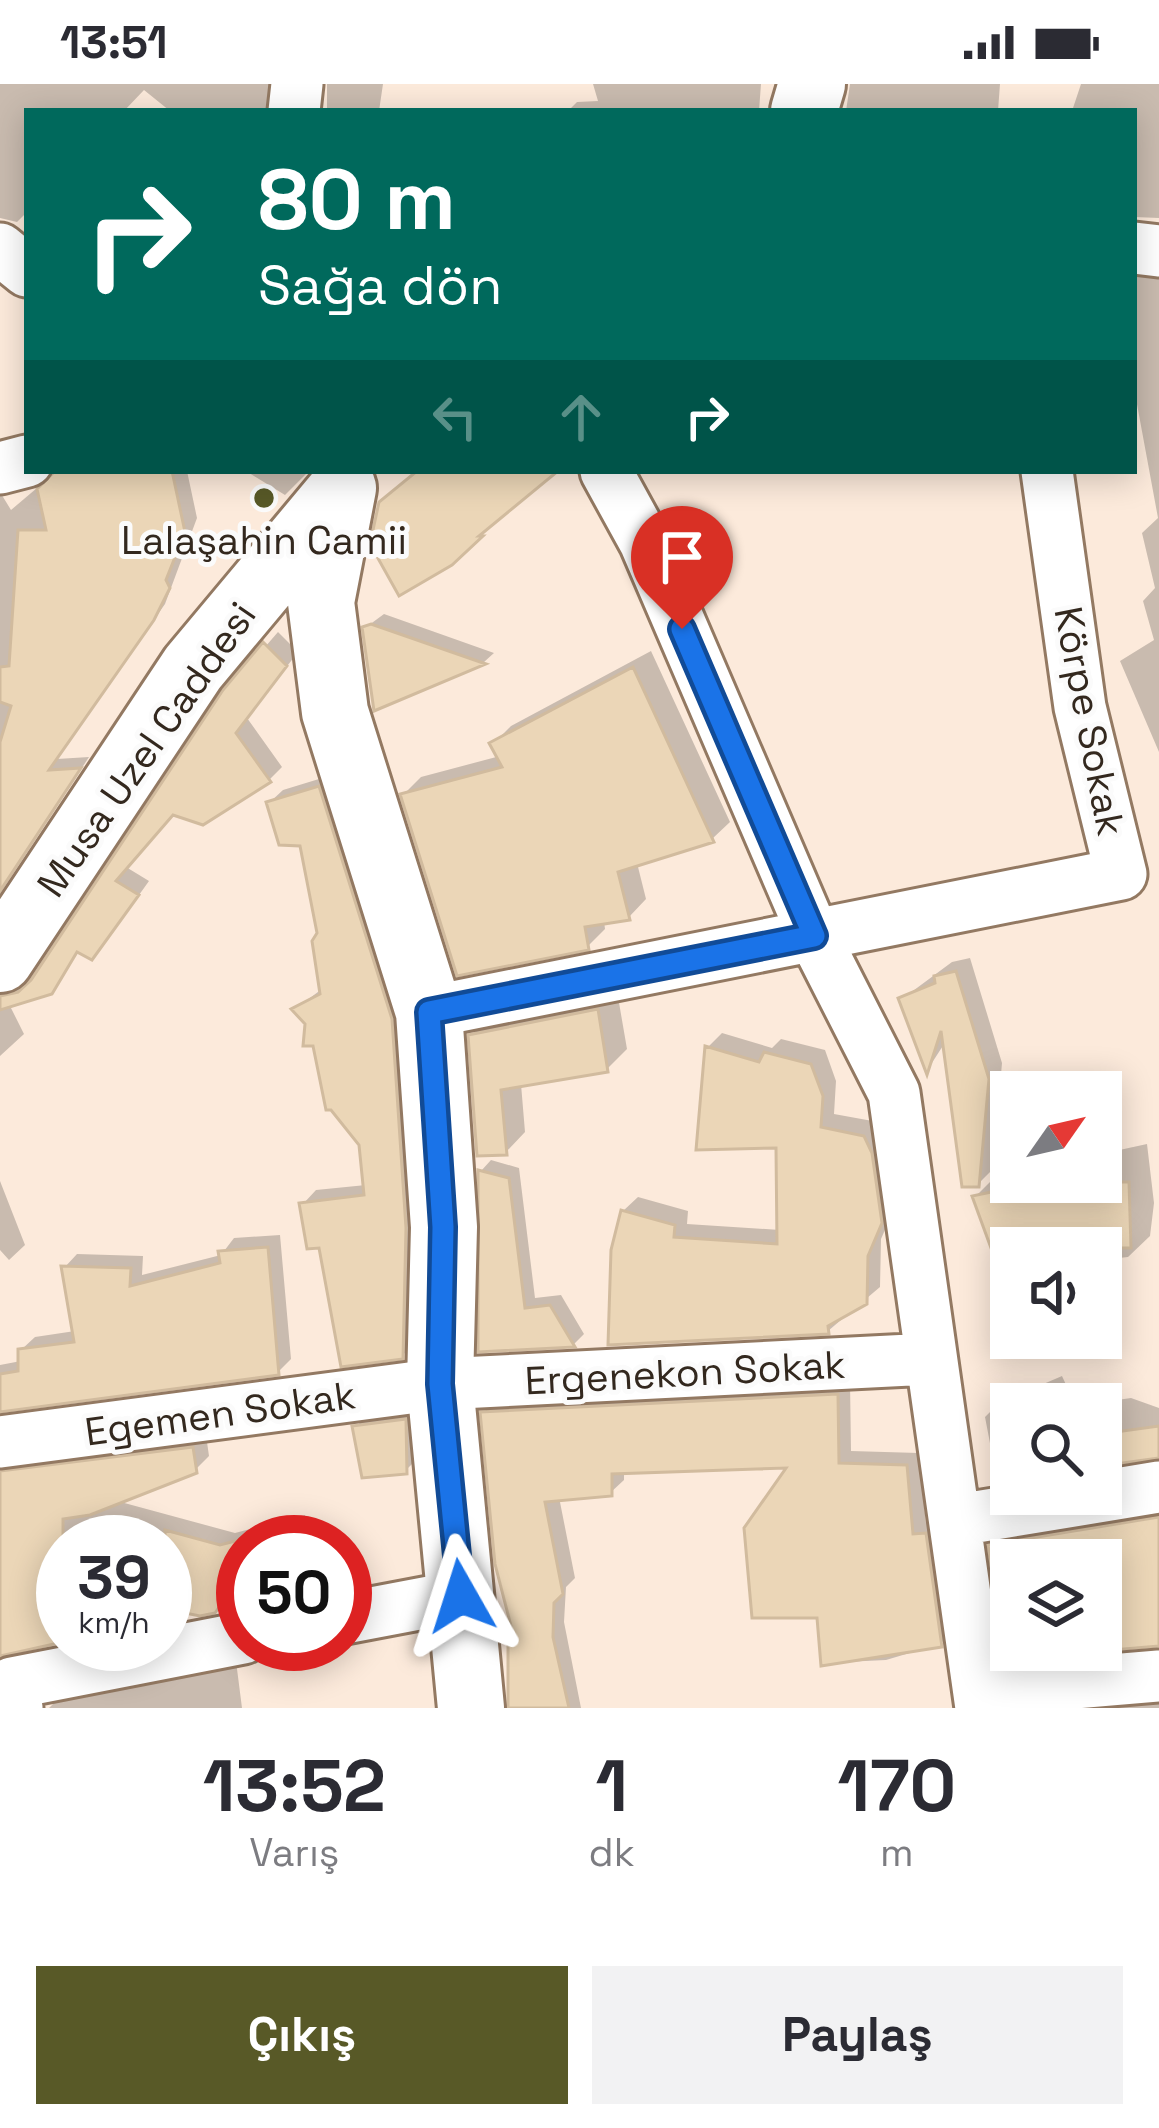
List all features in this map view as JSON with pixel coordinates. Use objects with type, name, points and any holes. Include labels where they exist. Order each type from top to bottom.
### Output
[{"type":"main road","name":"Musa Uzel Caddesi","points":[[0,959],[193,668],[351,480]]},
{"type":"main road","points":[[351,480],[321,602],[335,712],[429,1012],[443,1227],[440,1384],[471,1708]]},
{"type":"street","points":[[0,250],[24,269]]},
{"type":"street","points":[[608,474],[645,542],[814,936],[894,1093],[980,1700],[1159,1676]]},
{"type":"street","points":[[637,474],[645,542]]},
{"type":"street","name":"Körpe Sokak","points":[[814,936],[1121,874],[1080,707],[1047,474]]},
{"type":"street","points":[[429,1012],[814,936]]},
{"type":"street","name":"Ergenekon Sokak","points":[[440,1384],[930,1360]]},
{"type":"street","name":"Egemen Sokak","points":[[0,1442],[440,1384]]},
{"type":"street","points":[[958,1520],[1159,1487]]},
{"type":"street","points":[[372,1613],[461,1596]]},
{"type":"street","points":[[14,1695],[216,1645]]},
{"type":"building","points":[[52,474],[173,474],[185,532],[166,580],[170,588],[154,620],[49,770],[81,768],[0,891],[0,742],[11,706],[0,702],[0,667],[9,666],[18,530],[46,530],[37,489]]},
{"type":"building","points":[[413,474],[554,474],[479,536],[483,536],[452,565],[399,596],[370,544],[379,502]]},
{"type":"building","points":[[371,624],[486,664],[374,711],[362,627]]},
{"type":"building","points":[[263,642],[287,666],[236,733],[271,782],[203,825],[173,815],[116,881],[139,895],[92,960],[77,952],[52,994],[0,1010],[0,996],[18,992],[31,980],[223,690]]},
{"type":"building","points":[[633,667],[714,842],[618,872],[630,920],[585,927],[589,950],[457,976],[400,794],[502,767],[489,743]]},
{"type":"building","points":[[319,786],[392,1019],[406,1228],[403,1359],[341,1367],[319,1248],[307,1249],[299,1203],[364,1195],[359,1145],[331,1110],[326,1110],[313,1046],[303,1046],[305,1024],[291,1009],[320,994],[312,941],[317,933],[300,846],[279,845],[266,802]]},
{"type":"building","points":[[956,971],[989,1079],[979,1187],[962,1187],[941,1031],[927,1075],[898,998],[935,983],[934,976]]},
{"type":"building","points":[[598,1009],[608,1072],[501,1090],[507,1155],[477,1156],[468,1035]]},
{"type":"building","points":[[705,1046],[759,1062],[764,1052],[811,1064],[823,1096],[821,1127],[864,1136],[872,1153],[882,1223],[868,1256],[867,1304],[828,1326],[829,1334],[608,1345],[611,1250],[621,1210],[675,1225],[674,1237],[777,1244],[776,1148],[696,1150]]},
{"type":"building","points":[[478,1170],[509,1178],[525,1308],[550,1305],[575,1347],[478,1352]]},
{"type":"building","points":[[1122,1182],[1129,1182],[1131,1248],[1122,1248],[1122,1227],[990,1227],[990,1245],[972,1196],[990,1192],[990,1203],[1122,1203]]},
{"type":"building","points":[[268,1247],[279,1375],[0,1412],[0,1374],[18,1371],[18,1349],[74,1342],[61,1266],[131,1268],[130,1286],[220,1263],[218,1251]]},
{"type":"building","points":[[838,1394],[839,1463],[907,1465],[913,1534],[926,1533],[942,1647],[821,1666],[817,1618],[752,1618],[744,1528],[786,1468],[612,1474],[612,1496],[545,1502],[563,1594],[554,1603],[553,1637],[569,1708],[508,1708],[508,1631],[512,1630],[495,1564],[480,1412]]},
{"type":"building","points":[[406,1419],[407,1474],[362,1478],[352,1426]]},
{"type":"building","points":[[1159,1426],[1159,1458],[1122,1463],[1122,1431]]},
{"type":"building","points":[[193,1447],[197,1473],[90,1515],[36,1515],[36,1648],[0,1656],[0,1471]]},
{"type":"building","points":[[1159,1517],[1159,1646],[1122,1649],[1122,1539],[1025,1539]]},
{"type":"building","points":[[192,1537],[216,1544],[216,1612],[192,1614]]},
{"type":"place","name":"Lalaşahin Camii","points":[[264,498]]},
{"type":"route","points":[[461,1596],[440,1384],[443,1227],[429,1012],[814,936],[682,629]]}]
